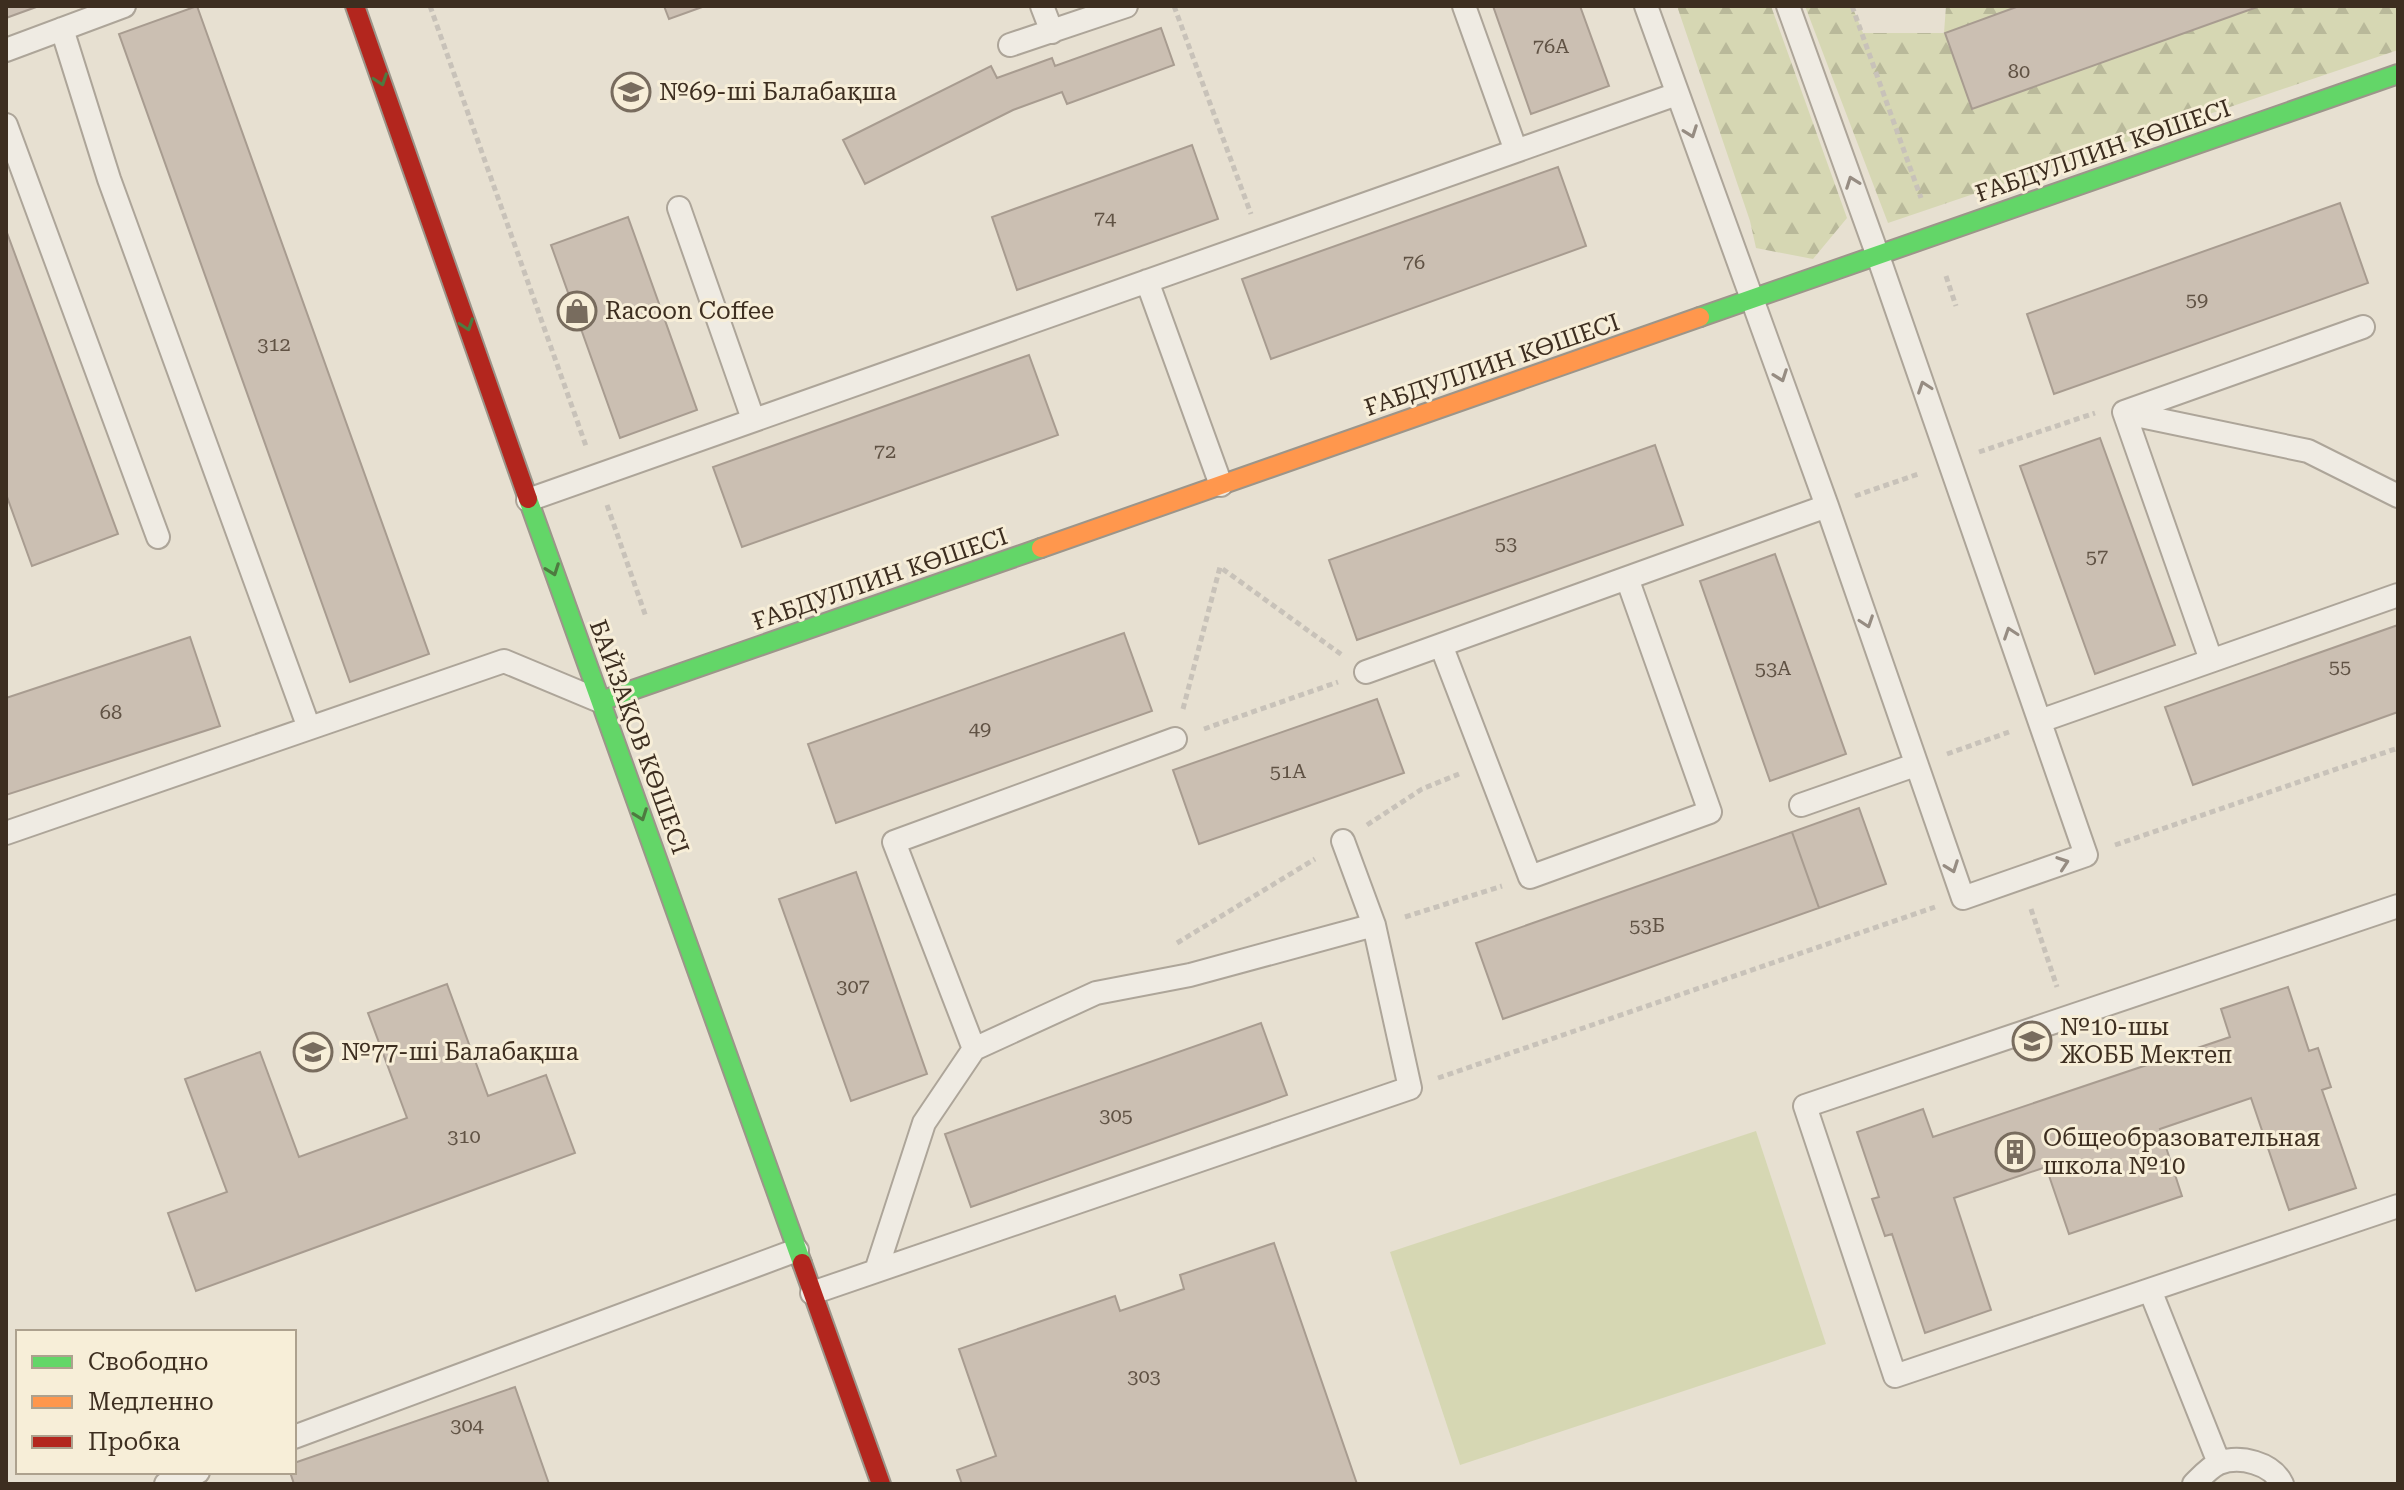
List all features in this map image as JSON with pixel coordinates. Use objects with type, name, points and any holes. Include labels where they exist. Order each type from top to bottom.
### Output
[{"type":"street","name":"БАЙЗАҚОВ КӨШЕСІ","points":[[355,6],[528,500],[881,1484]]},
{"type":"street","name":"ҒАБДУЛЛИН КӨШЕСІ","points":[[601,701],[2398,74]]},
{"type":"lane","points":[[6,50],[124,6]]},
{"type":"lane","points":[[1042,6],[1052,32]]},
{"type":"lane","points":[[1010,45],[1126,6]]},
{"type":"lane","points":[[1464,6],[1516,151]]},
{"type":"lane","points":[[1646,6],[1827,506],[1963,898],[2086,855],[1788,6]]},
{"type":"lane","points":[[62,29],[109,179],[309,728]]},
{"type":"lane","points":[[528,500],[1677,94]]},
{"type":"lane","points":[[6,125],[158,537]]},
{"type":"lane","points":[[679,208],[753,419]]},
{"type":"lane","points":[[1147,281],[1221,485]]},
{"type":"lane","points":[[2124,412],[2363,327]]},
{"type":"lane","points":[[2124,412],[2211,660]]},
{"type":"lane","points":[[2124,412],[2308,451],[2398,496]]},
{"type":"lane","points":[[1366,672],[1827,506]]},
{"type":"lane","points":[[1441,645],[1530,877],[1710,812],[1627,578]]},
{"type":"lane","points":[[2040,721],[2398,595]]},
{"type":"lane","points":[[6,833],[504,661],[601,701]]},
{"type":"lane","points":[[974,1049],[894,842],[1175,739]]},
{"type":"lane","points":[[1801,805],[1915,765]]},
{"type":"lane","points":[[812,1293],[1410,1088],[1374,925],[1343,841]]},
{"type":"lane","points":[[2398,906],[1805,1106],[1895,1376],[2398,1206]]},
{"type":"lane","points":[[876,1271],[924,1123],[974,1049],[1096,993],[1190,975],[1374,925]]},
{"type":"lane","points":[[296,1436],[797,1250]]},
{"type":"lane","points":[[2150,1290],[2219,1463]]},
{"type":"lane","points":[[2194,1484],[2219,1463],[2247,1460],[2264,1465],[2282,1484]]},
{"type":"lane","points":[[166,1484],[193,1474]]},
{"type":"path","points":[[430,6],[646,617]]},
{"type":"path","points":[[1174,6],[1261,241]]},
{"type":"path","points":[[1852,6],[1956,306]]},
{"type":"path","points":[[1175,739],[1220,567],[1366,672]]},
{"type":"path","points":[[1175,739],[1366,672]]},
{"type":"path","points":[[1915,765],[2040,721]]},
{"type":"path","points":[[2086,855],[2398,748]]},
{"type":"path","points":[[1174,945],[1422,789],[1486,763]]},
{"type":"path","points":[[1374,925],[1530,877]]},
{"type":"path","points":[[2020,878],[2068,1018]]},
{"type":"path","points":[[1410,1088],[1963,898]]},
{"type":"green space","points":[[1677,6],[1771,6],[1847,218],[1813,259],[1756,248],[1750,221]]},
{"type":"green space","points":[[1805,6],[1852,6],[1863,33],[1944,33],[1946,6],[2019,6],[1945,33],[1972,109],[2260,6],[2398,6],[2398,50],[1888,223]]},
{"type":"green space","points":[[1756,1131],[1826,1344],[1460,1465],[1390,1252]]},
{"type":"building","points":[[6,6],[39,6],[6,18]]},
{"type":"building","points":[[197,6],[429,654],[350,682],[119,34]]},
{"type":"building","points":[[664,6],[705,6],[669,19]]},
{"type":"building","points":[[1493,6],[1580,6],[1609,86],[1531,114]]},
{"type":"building","points":[[2019,6],[2260,6],[1972,109],[1945,33]]},
{"type":"building","points":[[1161,28],[1174,65],[1067,104],[1062,92],[1013,110],[865,184],[843,140],[991,66],[997,78],[1052,58],[1055,66]]},
{"type":"building","points":[[1192,145],[1218,219],[1017,290],[992,217]]},
{"type":"building","points":[[1558,167],[1586,246],[1271,359],[1242,279]]},
{"type":"building","points":[[2340,203],[2368,283],[2054,394],[2027,314]]},
{"type":"building","points":[[628,217],[697,410],[620,438],[551,245]]},
{"type":"building","points":[[6,230],[118,534],[32,566],[6,494]]},
{"type":"building","points":[[1029,355],[1058,435],[742,547],[713,467]]},
{"type":"building","points":[[2100,438],[2175,645],[2095,674],[2020,466]]},
{"type":"building","points":[[1655,445],[1683,525],[1357,640],[1329,560]]},
{"type":"building","points":[[1775,554],[1846,754],[1770,781],[1700,581]]},
{"type":"building","points":[[2398,625],[2398,712],[2193,785],[2165,707]]},
{"type":"building","points":[[1124,633],[1152,711],[836,823],[808,744]]},
{"type":"building","points":[[190,637],[220,726],[6,795],[6,698]]},
{"type":"building","points":[[1377,699],[1404,773],[1199,844],[1173,770]]},
{"type":"building","points":[[1859,808],[1886,884],[1819,908],[1792,832]]},
{"type":"building","points":[[1792,832],[1819,908],[1503,1019],[1476,943]]},
{"type":"building","points":[[856,872],[927,1074],[851,1101],[779,899]]},
{"type":"building","points":[[447,984],[488,1096],[546,1075],[575,1153],[196,1291],[168,1213],[227,1192],[185,1079],[260,1052],[299,1157],[407,1118],[368,1013]]},
{"type":"building","name":"Общеобразовательная школа №10","points":[[2288,987],[2309,1051],[2318,1048],[2331,1087],[2322,1090],[2356,1188],[2289,1210],[2251,1098],[2160,1129],[2182,1196],[2069,1234],[2046,1167],[1954,1198],[1991,1310],[1925,1333],[1892,1234],[1885,1236],[1872,1199],[1879,1197],[1857,1132],[1923,1109],[1933,1137],[2230,1037],[2221,1009]]},
{"type":"building","points":[[1261,1023],[1287,1095],[971,1207],[945,1134]]},
{"type":"building","points":[[1274,1243],[1357,1484],[962,1484],[957,1470],[996,1456],[959,1349],[1115,1296],[1120,1311],[1184,1289],[1180,1275]]},
{"type":"building","points":[[515,1387],[549,1484],[294,1484],[291,1474],[296,1474],[296,1462]]},
{"type":"traffic: fast","points":[[1700,317],[2398,74]]},
{"type":"traffic: fast","points":[[528,499],[802,1263]]},
{"type":"traffic: fast","points":[[601,701],[1041,548]]},
{"type":"traffic: slow","points":[[1041,548],[1700,317]]},
{"type":"traffic: jam","points":[[355,6],[528,499]]},
{"type":"traffic: jam","points":[[802,1263],[881,1484]]},
{"type":"place","name":"№69-ші Балабақша","points":[[631,92]]},
{"type":"place","name":"Racoon Coffee","points":[[577,311]]},
{"type":"place","name":"№10-шы ЖОББ Мектеп","points":[[2032,1041]]},
{"type":"place","name":"№77-ші Балабақша","points":[[313,1052]]},
{"type":"place","name":"Общеобразовательная школа №10","points":[[2015,1152]]}]
